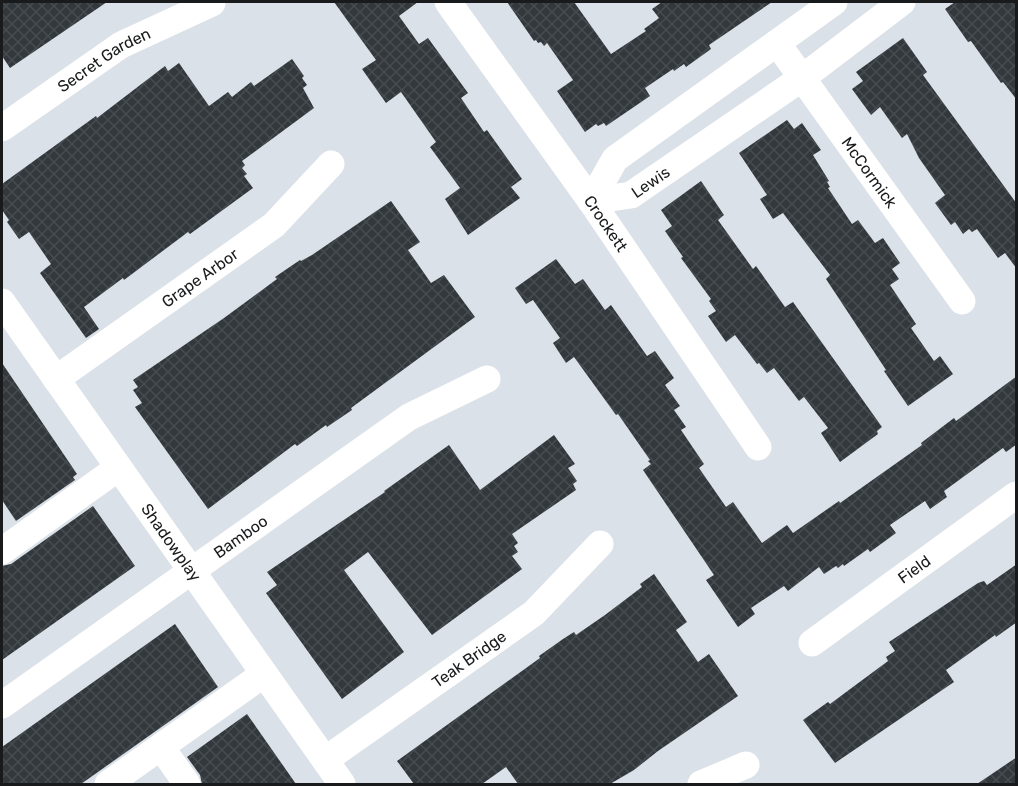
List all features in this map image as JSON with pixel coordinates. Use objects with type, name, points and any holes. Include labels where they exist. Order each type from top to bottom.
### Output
[{"type":"street","name":"Crockett","points":[[448,2],[591,201],[758,447]]},
{"type":"street","name":"Lewis","points":[[591,201],[615,159],[834,2]]},
{"type":"street","name":"Lewis","points":[[591,201],[631,195],[802,78],[902,2]]},
{"type":"street","name":"Secret Garden","points":[[2,128],[121,45],[212,3]]},
{"type":"street","name":"McCormick","points":[[777,43],[962,301]]},
{"type":"street","name":"Grape Arbor","points":[[56,379],[274,225],[331,164]]},
{"type":"street","name":"Shadowplay","points":[[2,302],[342,784]]},
{"type":"street","name":"Bamboo","points":[[2,705],[410,417],[487,379]]},
{"type":"street","points":[[6,538],[118,468]]},
{"type":"street","name":"Field","points":[[812,643],[1017,495]]},
{"type":"street","name":"Teak Bridge","points":[[325,760],[534,613],[600,544]]},
{"type":"street","points":[[108,784],[264,674]]},
{"type":"street","points":[[160,747],[187,784]]},
{"type":"street","points":[[701,784],[746,765]]},
{"type":"building","points":[[2,2],[107,2],[10,68],[2,56]]},
{"type":"building","points":[[334,2],[418,2],[399,16],[419,44],[428,38],[468,93],[461,98],[484,132],[487,130],[522,179],[511,187],[520,198],[468,235],[445,199],[460,188],[430,147],[436,142],[401,92],[386,103],[362,69],[376,60]]},
{"type":"building","points":[[507,2],[574,2],[611,54],[646,31],[644,29],[659,18],[652,9],[662,2],[772,2],[709,45],[711,49],[686,67],[684,64],[674,71],[673,69],[645,88],[650,96],[606,126],[604,123],[598,126],[596,124],[585,132],[557,91],[573,80],[547,43],[544,46],[541,42],[534,41]]},
{"type":"building","points":[[955,2],[1017,2],[1017,100],[1003,82],[1001,83],[971,41],[968,42],[945,9]]},
{"type":"building","points":[[903,38],[927,72],[923,75],[1017,204],[1017,269],[1005,253],[998,258],[977,229],[972,232],[969,229],[963,234],[955,222],[951,225],[935,203],[945,195],[919,158],[907,134],[902,138],[880,107],[871,115],[852,89],[863,81],[856,72]]},
{"type":"building","points":[[292,59],[304,76],[302,78],[307,85],[303,88],[314,108],[242,161],[245,165],[242,168],[247,174],[244,176],[253,188],[84,307],[99,329],[86,338],[40,273],[51,264],[29,232],[19,239],[7,222],[9,220],[2,210],[2,184],[96,116],[97,118],[165,66],[168,71],[179,63],[209,106],[228,92],[232,97],[251,82],[254,86]]},
{"type":"building","points":[[787,120],[794,129],[802,123],[821,150],[813,155],[829,181],[827,182],[830,187],[828,188],[852,224],[858,220],[875,243],[883,238],[900,263],[892,269],[899,279],[890,285],[916,324],[911,328],[934,361],[940,356],[953,374],[908,406],[826,279],[830,275],[783,213],[773,219],[760,199],[767,195],[739,153]]},
{"type":"building","points":[[701,181],[724,215],[718,220],[753,269],[756,266],[785,307],[793,302],[882,427],[877,431],[878,434],[840,462],[821,433],[828,428],[804,397],[799,401],[774,368],[767,373],[759,363],[757,364],[735,335],[726,342],[708,316],[716,311],[709,301],[711,299],[681,258],[683,257],[665,231],[672,226],[661,210]]},
{"type":"building","points":[[391,201],[420,242],[408,250],[431,283],[444,275],[475,317],[351,408],[352,410],[297,446],[295,444],[208,509],[135,407],[142,403],[133,390],[138,387],[133,380],[224,318],[277,279],[275,277],[300,260],[312,255]]},
{"type":"building","points":[[556,259],[575,284],[583,279],[605,310],[611,305],[647,356],[655,351],[674,378],[665,385],[680,406],[674,410],[686,427],[681,430],[704,464],[699,468],[726,507],[733,502],[762,543],[787,525],[793,533],[839,501],[840,503],[922,445],[921,443],[954,418],[956,421],[1017,376],[1017,444],[1006,452],[1003,448],[944,491],[947,497],[930,509],[925,501],[890,525],[896,533],[870,552],[868,549],[844,566],[843,564],[838,568],[836,566],[824,574],[819,567],[788,591],[784,586],[751,608],[755,614],[738,627],[706,580],[714,575],[643,470],[651,464],[648,461],[650,460],[574,357],[566,363],[553,343],[560,338],[533,300],[526,304],[515,288]]},
{"type":"building","points":[[2,363],[77,474],[73,477],[75,480],[16,521],[2,500]]},
{"type":"building","points":[[554,435],[575,464],[568,468],[577,481],[573,484],[576,490],[512,534],[518,543],[514,546],[518,552],[512,556],[522,569],[432,635],[368,552],[344,570],[404,652],[342,699],[266,593],[277,585],[267,572],[385,492],[449,445],[480,490]]},
{"type":"building","points":[[93,506],[135,566],[2,660],[2,566],[11,564]]},
{"type":"building","points":[[1017,564],[1017,622],[946,670],[954,682],[835,763],[803,720],[828,702],[830,704],[888,661],[886,657],[895,651],[889,642],[978,583],[984,581],[987,585]]},
{"type":"building","points":[[654,574],[687,622],[676,630],[698,662],[709,654],[738,696],[634,770],[610,784],[518,784],[506,767],[482,784],[414,784],[397,761],[563,639],[574,632],[576,635],[605,615],[642,587],[640,584]]},
{"type":"building","points":[[175,624],[218,687],[81,784],[2,784],[2,747]]},
{"type":"building","points":[[247,714],[296,784],[202,784],[200,775],[187,757]]},
{"type":"building","points":[[1017,757],[1017,784],[977,784]]}]
